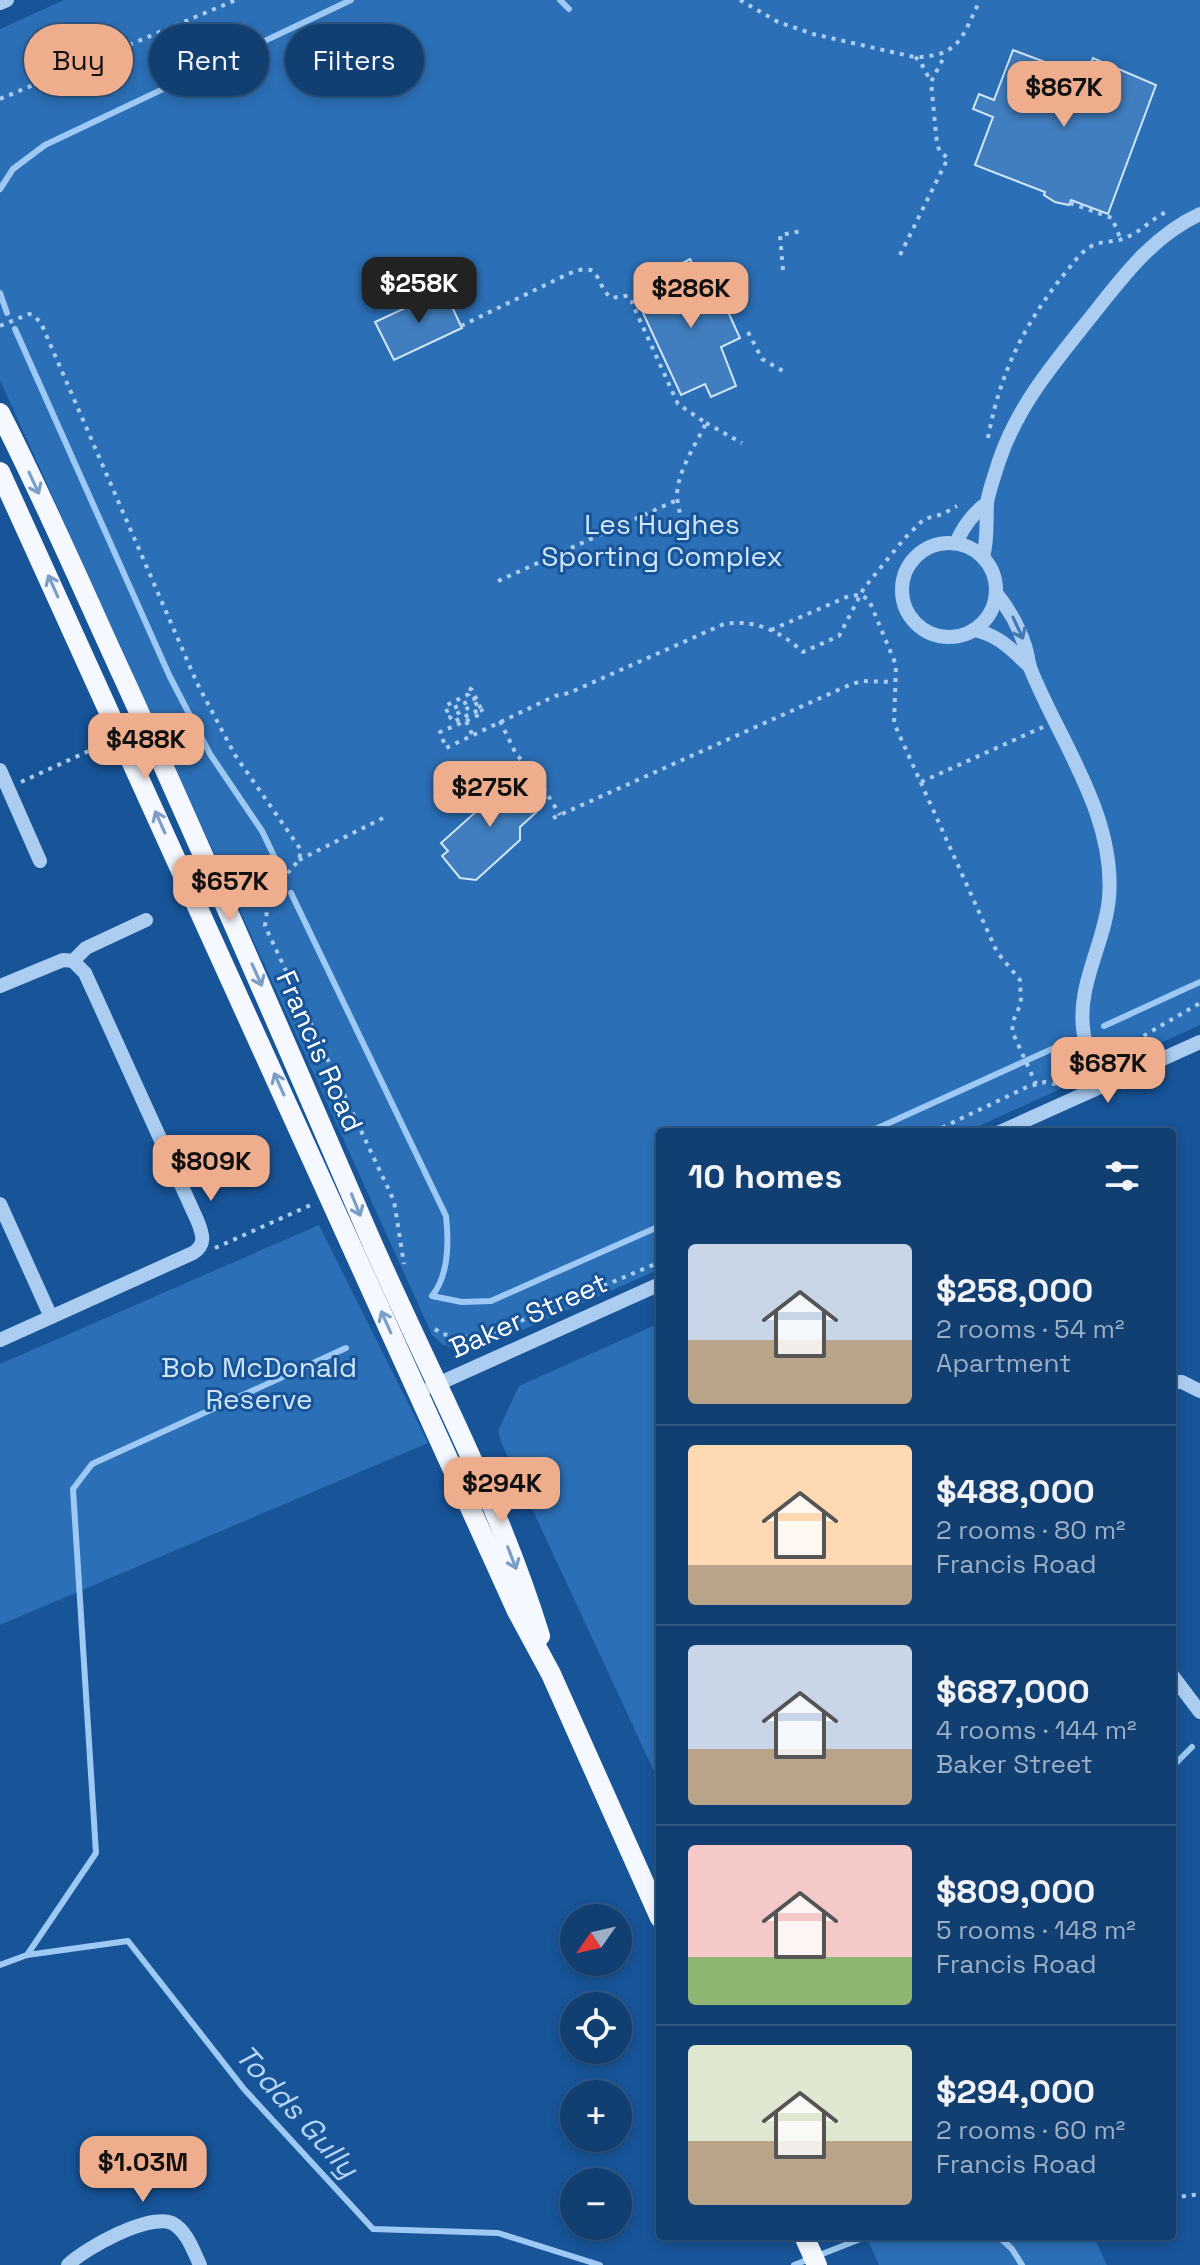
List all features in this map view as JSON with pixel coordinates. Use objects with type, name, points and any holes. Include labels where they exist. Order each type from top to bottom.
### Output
[{"type":"main road","name":"Francis Road","points":[[0,413],[155,747],[427,1388]]},
{"type":"main road","name":"Francis Road","points":[[0,472],[427,1388],[496,1515],[531,1606],[551,1674],[656,1909]]},
{"type":"main road","points":[[806,2240],[817,2265]]},
{"type":"street","points":[[0,3],[7,0]]},
{"type":"street","points":[[983,557],[987,503],[1010,433],[1032,390],[1138,260],[1176,227],[1200,214]]},
{"type":"street","points":[[956,543],[962,530],[987,503]]},
{"type":"street","points":[[956,543],[971,548],[983,557],[995,580],[996,593],[986,620],[975,630],[952,638],[929,634],[917,626],[903,603],[903,576],[917,554],[928,547],[956,543]]},
{"type":"street","points":[[996,593],[1008,607],[1021,634],[1030,667],[1097,819],[1109,875],[1109,900],[1082,1008],[1086,1042],[1105,1085]]},
{"type":"street","points":[[975,630],[1009,645],[1030,667]]},
{"type":"street","points":[[0,770],[4,790],[40,861]]},
{"type":"street","points":[[0,986],[53,963],[73,961],[86,948],[146,920]]},
{"type":"street","points":[[0,1340],[193,1253],[201,1245],[203,1234],[198,1222],[88,977],[73,961]]},
{"type":"street","points":[[1009,1128],[1200,1042]]},
{"type":"street","points":[[0,1204],[51,1317]]},
{"type":"street","name":"Baker Street","points":[[427,1388],[656,1286]]},
{"type":"street","points":[[1176,1382],[1200,1391]]},
{"type":"street","points":[[1176,1680],[1200,1712]]},
{"type":"street","points":[[68,2265],[86,2251],[158,2220],[180,2228],[200,2265]]},
{"type":"path","points":[[0,99],[236,0]]},
{"type":"path","points":[[740,0],[778,22],[813,34],[914,57],[945,55]]},
{"type":"path","points":[[931,82],[945,55],[959,41],[980,0]]},
{"type":"path","points":[[900,255],[948,158],[940,152],[937,144],[931,82],[920,61],[914,57]]},
{"type":"path","points":[[1070,203],[1112,218],[1121,240]]},
{"type":"path","points":[[988,440],[1004,373],[1039,309],[1082,253],[1097,243],[1121,240],[1178,206]]},
{"type":"path","points":[[783,270],[780,235],[802,231]]},
{"type":"path","points":[[461,326],[568,274],[587,268],[594,270],[611,298],[635,293],[632,303],[678,404],[742,443]]},
{"type":"path","points":[[0,326],[29,314],[41,323],[197,683],[235,755],[272,812],[299,846],[299,860]]},
{"type":"path","points":[[748,332],[762,359],[783,371]]},
{"type":"path","points":[[679,529],[681,510],[677,500],[682,474],[706,423]]},
{"type":"path","points":[[498,581],[677,500]]},
{"type":"path","points":[[478,703],[447,711],[445,706],[469,694],[467,686],[478,703],[483,713],[440,732],[446,748],[500,721],[724,624],[752,623],[771,630],[803,652],[839,636],[861,595],[884,563],[924,519],[943,514],[959,505]]},
{"type":"path","points":[[771,630],[849,596],[861,595],[869,600],[896,665],[893,682],[894,723],[997,952],[1020,980],[1021,1003],[1013,1023],[1016,1042],[1036,1084]]},
{"type":"path","points":[[553,818],[847,686],[861,681],[893,682]]},
{"type":"path","points":[[478,703],[453,722],[450,717],[478,703]]},
{"type":"path","points":[[466,721],[472,734]]},
{"type":"path","points":[[500,721],[516,754],[545,787],[560,815]]},
{"type":"path","points":[[921,782],[1056,721]]},
{"type":"path","points":[[4,790],[89,751]]},
{"type":"path","points":[[383,818],[299,860],[269,895],[265,926],[394,1201],[408,1274]]},
{"type":"path","points":[[942,1128],[1036,1084],[1054,1084],[1095,1064],[1200,1003]]},
{"type":"path","points":[[201,1245],[219,1247],[293,1213]]},
{"type":"path","points":[[433,1327],[442,1334],[462,1337],[497,1331],[656,1264]]},
{"type":"path","points":[[1176,2197],[1200,2194]]},
{"type":"green space","name":"Les Hughes Sporting Complex","points":[[64,0],[1200,0],[1200,1025],[975,1128],[656,1128],[656,1271],[473,1352],[443,1345],[432,1335],[0,380],[0,29]]},
{"type":"green space","name":"Bob McDonald Reserve","points":[[319,1225],[428,1443],[0,1625],[0,1364]]},
{"type":"green space","points":[[656,1325],[656,1775],[501,1442],[498,1431],[519,1386]]},
{"type":"green space","points":[[868,2240],[1095,2240],[1107,2265],[879,2265]]},
{"type":"building","points":[[1013,50],[1074,73],[1076,67],[1088,71],[1093,58],[1156,85],[1108,214],[1071,200],[1069,205],[1055,202],[1044,195],[1045,192],[975,165],[993,117],[973,109],[979,94],[994,100]]},
{"type":"building","points":[[690,259],[708,298],[719,292],[740,338],[721,347],[736,386],[711,397],[705,384],[681,395],[643,313],[654,307],[644,283]]},
{"type":"building","points":[[444,290],[462,328],[394,360],[375,322]]},
{"type":"building","points":[[507,769],[541,808],[520,827],[520,840],[476,880],[460,878],[442,856],[448,851],[441,843],[498,792],[491,783]]},
{"type":"waterway","points":[[0,189],[13,169],[45,145],[351,0]]},
{"type":"waterway","points":[[560,0],[569,9]]},
{"type":"waterway","points":[[0,293],[7,313]]},
{"type":"waterway","points":[[15,329],[170,677],[210,754],[262,831],[275,858]]},
{"type":"waterway","points":[[291,893],[446,1216],[446,1258],[442,1278],[432,1296],[462,1302],[491,1301],[656,1228]]},
{"type":"waterway","points":[[1104,1026],[1200,982]]},
{"type":"waterway","points":[[878,1128],[1063,1044]]},
{"type":"waterway","points":[[27,1955],[96,1853],[73,1489],[92,1464],[346,1348]]},
{"type":"waterway","points":[[1176,1763],[1192,1747]]},
{"type":"waterway","name":"Todds Gully","points":[[0,1965],[27,1955],[128,1941],[244,2089],[373,2229],[498,2233],[600,2265]]},
{"type":"waterway","name":"Todds Gully","points":[[794,2265],[858,2240]]},
{"type":"waterway","name":"Todds Gully","points":[[1002,2240],[1022,2265]]}]
